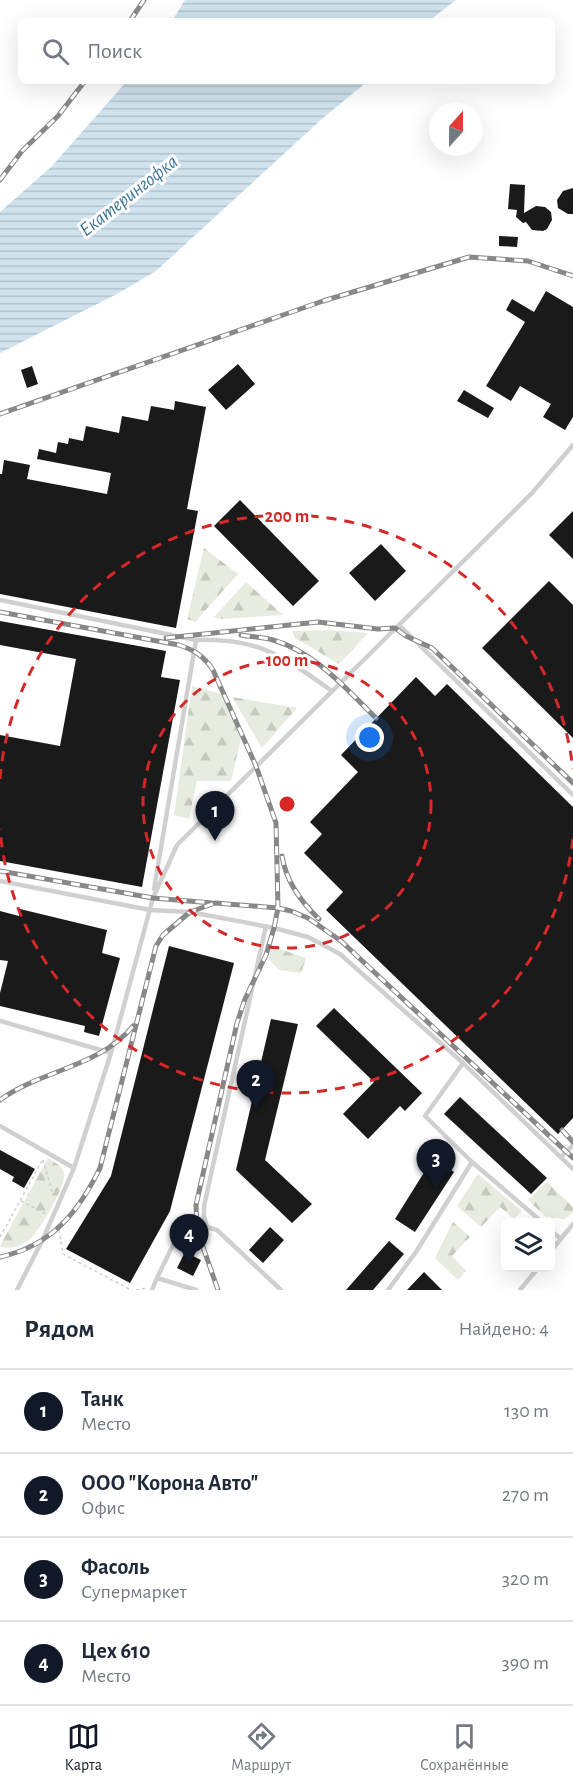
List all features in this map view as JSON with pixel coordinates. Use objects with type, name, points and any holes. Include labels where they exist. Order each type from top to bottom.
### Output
[{"type":"lane","points":[[153,898],[177,845],[532,493],[573,445]]},
{"type":"lane","points":[[0,600],[196,640],[247,644],[267,649],[284,657],[332,691]]},
{"type":"lane","points":[[399,624],[573,795]]},
{"type":"lane","points":[[17,1290],[74,1168],[111,1053],[153,898],[196,640]]},
{"type":"lane","points":[[0,881],[150,910],[190,912],[266,926],[308,937],[340,954],[463,1063],[573,1168]]},
{"type":"lane","points":[[207,1227],[204,1206],[266,926]]},
{"type":"lane","points":[[0,1021],[111,1053]]},
{"type":"lane","points":[[463,1063],[426,1116],[472,1162],[537,1218]]},
{"type":"lane","points":[[0,1126],[74,1168]]},
{"type":"lane","points":[[561,1157],[573,1145]]},
{"type":"lane","points":[[388,1290],[416,1252],[472,1162]]},
{"type":"lane","points":[[555,1246],[573,1224]]},
{"type":"lane","points":[[152,1290],[173,1245],[183,1234],[207,1227],[217,1230],[281,1290]]},
{"type":"lane","points":[[555,1234],[561,1239]]},
{"type":"lane","points":[[520,1290],[535,1272]]},
{"type":"lane","points":[[157,1278],[196,1290]]},
{"type":"path","points":[[0,1237],[43,1160],[55,1199],[63,1254],[131,1290]]},
{"type":"path","points":[[20,1201],[53,1217]]},
{"type":"green space","points":[[204,548],[238,574],[195,622],[187,619]]},
{"type":"green space","points":[[246,582],[283,615],[220,619],[214,617]]},
{"type":"green space","points":[[329,630],[368,633],[339,664],[295,638],[292,631]]},
{"type":"green space","points":[[192,686],[221,694],[242,734],[231,781],[197,781],[189,819],[174,815]]},
{"type":"green space","points":[[232,697],[297,708],[262,748]]},
{"type":"green space","points":[[271,946],[306,958],[301,973],[279,970],[268,958]]},
{"type":"green space","points":[[48,1158],[60,1166],[64,1174],[61,1187],[51,1208],[40,1227],[27,1241],[12,1247],[0,1246]]},
{"type":"green space","points":[[478,1174],[522,1211],[513,1218],[500,1207],[481,1227],[457,1206]]},
{"type":"green space","points":[[547,1182],[573,1207],[573,1212],[565,1219],[546,1217],[528,1200]]},
{"type":"green space","points":[[453,1222],[470,1237],[452,1256],[466,1271],[458,1280],[435,1258]]},
{"type":"water","points":[[185,0],[456,0],[433,18],[174,18]]},
{"type":"water","name":"Екатерингофка","points":[[124,84],[364,84],[323,118],[156,271],[117,294],[0,353],[0,212],[52,166]]},
{"type":"building","points":[[510,184],[525,185],[524,213],[536,206],[545,207],[551,212],[552,220],[547,229],[532,230],[526,222],[523,223],[516,217],[517,210],[508,209]]},
{"type":"building","points":[[573,188],[573,214],[568,214],[558,208],[557,200],[563,191]]},
{"type":"building","points":[[499,236],[518,237],[517,247],[499,246]]},
{"type":"building","points":[[546,291],[573,307],[573,417],[565,430],[543,417],[551,404],[520,386],[511,401],[486,386],[525,322],[506,310],[512,299],[534,312]]},
{"type":"building","points":[[238,364],[255,384],[226,410],[208,390]]},
{"type":"building","points":[[32,366],[38,384],[27,388],[21,370]]},
{"type":"building","points":[[464,390],[494,408],[488,418],[457,401]]},
{"type":"building","points":[[175,401],[206,407],[187,509],[198,511],[176,628],[0,594],[0,474],[2,474],[4,460],[30,465],[27,479],[107,494],[111,473],[37,459],[39,449],[56,453],[58,442],[68,444],[69,438],[83,441],[86,426],[119,433],[122,416],[148,421],[151,406],[174,410]]},
{"type":"building","points":[[240,500],[319,581],[293,606],[214,526]]},
{"type":"building","points":[[573,511],[573,559],[549,535]]},
{"type":"building","points":[[381,544],[406,571],[375,601],[349,573]]},
{"type":"building","points":[[549,581],[573,605],[573,738],[482,648]]},
{"type":"building","points":[[0,621],[166,651],[161,677],[180,680],[142,887],[0,861],[0,735],[60,746],[76,659],[0,645]]},
{"type":"building","points":[[416,677],[435,696],[447,684],[573,807],[573,1118],[558,1134],[326,910],[343,892],[304,853],[322,834],[310,822],[358,772],[341,755]]},
{"type":"building","points":[[20,909],[107,930],[102,953],[120,958],[99,1036],[84,1032],[85,1026],[0,1006],[0,993],[8,961],[0,960],[0,911],[19,916]]},
{"type":"building","points":[[169,946],[234,963],[170,1211],[130,1283],[66,1249],[111,1176]]},
{"type":"building","points":[[334,1008],[422,1093],[405,1111],[400,1106],[368,1139],[343,1114],[374,1082],[316,1026]]},
{"type":"building","points":[[271,1019],[298,1024],[265,1160],[312,1204],[292,1223],[236,1170]]},
{"type":"building","points":[[460,1097],[547,1178],[531,1194],[444,1114]]},
{"type":"building","points":[[0,1150],[35,1169],[24,1188],[12,1181],[14,1177],[0,1169]]},
{"type":"building","points":[[433,1158],[454,1172],[415,1232],[395,1219]]},
{"type":"building","points":[[270,1227],[284,1240],[263,1263],[249,1250]]},
{"type":"building","points":[[389,1241],[404,1254],[373,1290],[346,1290]]},
{"type":"building","points":[[185,1252],[201,1260],[193,1276],[177,1268]]},
{"type":"building","points":[[424,1272],[442,1290],[407,1290]]},
{"type":"railway","points":[[132,18],[144,0]]},
{"type":"railway","points":[[0,180],[22,151],[58,116],[83,84]]},
{"type":"railway","points":[[0,414],[323,301],[469,257],[528,261],[573,276]]},
{"type":"railway","points":[[0,612],[179,645],[198,654],[213,670],[256,766],[276,823],[278,908],[274,928],[266,955],[245,999],[237,1023],[196,1205],[197,1230],[218,1290]]},
{"type":"railway","points":[[166,638],[318,622],[378,629],[395,628],[406,636],[432,648],[573,783]]},
{"type":"railway","points":[[241,635],[273,640],[303,653],[329,673],[376,718]]},
{"type":"railway","points":[[282,856],[295,890],[319,919]]},
{"type":"railway","points":[[0,871],[153,898],[212,903]]},
{"type":"railway","points":[[0,1257],[18,1252],[48,1236],[61,1225],[82,1199],[100,1168],[156,946],[163,935],[190,912],[215,903],[291,911],[308,918],[341,941],[573,1158]]},
{"type":"railway","points":[[0,1100],[16,1090],[104,1051],[133,1026]]},
{"type":"railway","points":[[562,1130],[573,1142]]},
{"type":"place","name":"Танк","points":[[215,841]]},
{"type":"place","name":"ООО \"Корона Авто\"","points":[[256,1110]]},
{"type":"place","name":"Фасоль","points":[[436,1189]]},
{"type":"place","name":"Цех 610","points":[[189,1264]]}]
